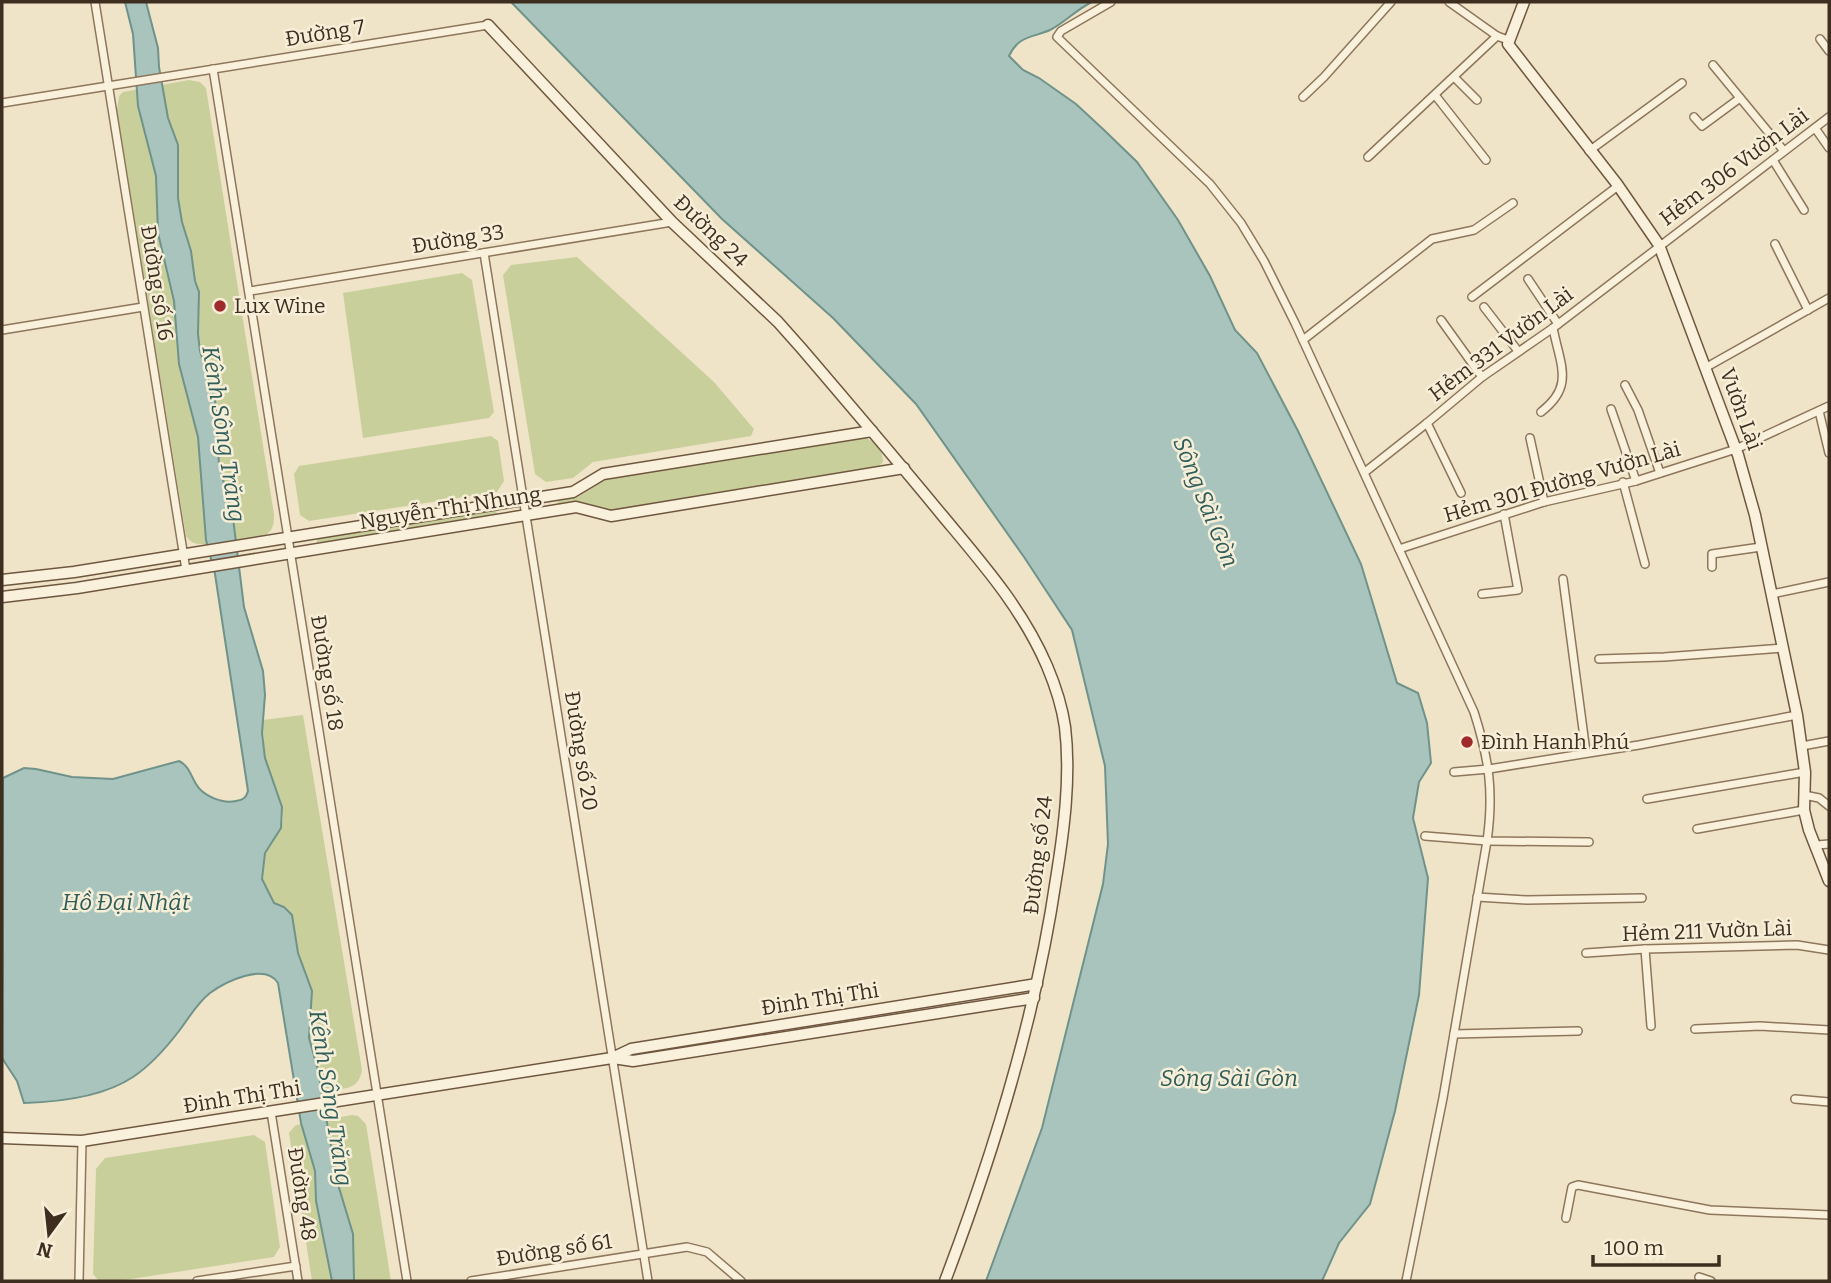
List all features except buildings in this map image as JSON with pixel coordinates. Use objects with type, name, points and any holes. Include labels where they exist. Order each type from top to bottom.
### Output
[{"type":"street","name":"Đường số 16","points":[[94,2],[186,570]]},
{"type":"street","points":[[1111,2],[1057,37],[1210,184],[1234,214],[1264,261],[1474,712],[1487,753],[1490,818],[1487,841],[1454,1034],[1406,1281]]},
{"type":"street","points":[[1303,97],[1391,2]]},
{"type":"street","points":[[1448,2],[1497,36],[1508,40],[1524,2]]},
{"type":"street","name":"Đường 7","points":[[2,103],[488,25]]},
{"type":"street","name":"Đường 24","points":[[488,25],[672,222],[778,322],[904,468]]},
{"type":"street","points":[[1368,158],[1497,36]]},
{"type":"street","points":[[1820,39],[1829,51]]},
{"type":"street","name":"Vườn Lài","points":[[1508,40],[1507,44],[1618,186],[1659,245],[1736,449],[1762,547],[1797,715],[1805,772],[1804,810],[1829,881]]},
{"type":"street","points":[[1713,65],[1784,151]]},
{"type":"street","name":"Đường số 18","points":[[213,69],[407,1281]]},
{"type":"street","points":[[1454,77],[1477,100]]},
{"type":"street","points":[[1589,150],[1682,83]]},
{"type":"street","points":[[1435,95],[1486,160]]},
{"type":"street","points":[[1694,117],[1702,126],[1740,98]]},
{"type":"street","name":"Hẻm 306 Vườn Lài","points":[[1659,245],[1829,117]]},
{"type":"street","points":[[1815,128],[1829,148]]},
{"type":"street","points":[[1773,160],[1804,210]]},
{"type":"street","points":[[1472,297],[1618,186]]},
{"type":"street","points":[[1303,340],[1432,239],[1474,230],[1513,203]]},
{"type":"street","name":"Đường 33","points":[[250,291],[672,222]]},
{"type":"street","points":[[1775,244],[1808,310]]},
{"type":"street","name":"Hẻm 331 Vườn Lài","points":[[1364,472],[1427,424],[1482,377],[1555,326],[1659,245]]},
{"type":"street","name":"Đường số 20","points":[[484,253],[648,1281]]},
{"type":"street","points":[[1528,279],[1555,326],[1564,383],[1558,397],[1541,412]]},
{"type":"street","points":[[1705,368],[1829,298]]},
{"type":"street","points":[[2,330],[143,307]]},
{"type":"street","points":[[1484,307],[1518,351]]},
{"type":"street","points":[[1441,320],[1482,377]]},
{"type":"street","points":[[1625,385],[1638,410],[1660,473]]},
{"type":"street","name":"Hẻm 301 Đường Vườn Lài","points":[[1399,549],[1544,502],[1636,481],[1736,449],[1829,406]]},
{"type":"street","points":[[1612,408],[1636,481]]},
{"type":"street","points":[[1819,411],[1829,453]]},
{"type":"street","points":[[1427,424],[1461,493]]},
{"type":"street","name":"Nguyễn Thị Nhung","points":[[2,580],[205,552],[573,492],[604,474],[872,431]]},
{"type":"street","points":[[1530,438],[1544,502]]},
{"type":"street","name":"Nguyễn Thị Nhung","points":[[2,597],[77,588],[576,507],[611,516],[904,468]]},
{"type":"street","name":"Đường số 24","points":[[904,468],[1007,592],[1048,668],[1060,702],[1065,728],[1066,770],[1062,842],[1049,928],[1034,998],[993,1142],[945,1281]]},
{"type":"street","points":[[1623,482],[1644,564]]},
{"type":"street","points":[[1482,594],[1518,590],[1504,514]]},
{"type":"street","points":[[1712,567],[1712,554],[1762,547]]},
{"type":"street","points":[[1563,579],[1586,752]]},
{"type":"street","points":[[1772,594],[1829,582]]},
{"type":"street","points":[[1599,659],[1783,648]]},
{"type":"street","points":[[1454,772],[1639,745],[1797,715]]},
{"type":"street","points":[[1802,746],[1829,741]]},
{"type":"street","points":[[1647,799],[1805,772]]},
{"type":"street","points":[[1804,795],[1819,798],[1829,806]]},
{"type":"street","points":[[1697,830],[1804,810]]},
{"type":"street","points":[[1425,836],[1487,841],[1589,842]]},
{"type":"street","points":[[1817,845],[1829,844]]},
{"type":"street","points":[[1477,897],[1527,900],[1642,898]]},
{"type":"street","name":"Hẻm 211 Vườn Lài","points":[[1586,953],[1797,945],[1829,950]]},
{"type":"street","points":[[1645,949],[1650,1026]]},
{"type":"street","name":"Đinh Thị Thi","points":[[2,1138],[82,1141],[612,1058],[631,1049],[1037,984]]},
{"type":"street","name":"Đinh Thị Thi","points":[[612,1058],[633,1061],[1034,998]]},
{"type":"street","points":[[1695,1029],[1760,1026],[1829,1030]]},
{"type":"street","points":[[1454,1034],[1578,1031]]},
{"type":"street","points":[[1795,1099],[1829,1101]]},
{"type":"street","name":"Đường 48","points":[[271,1112],[299,1281]]},
{"type":"street","points":[[79,1281],[82,1141]]},
{"type":"street","points":[[1566,1217],[1572,1187],[1575,1185],[1710,1210],[1829,1215]]},
{"type":"street","points":[[642,1254],[687,1247],[698,1248],[716,1259],[741,1281]]},
{"type":"street","name":"Đường số 61","points":[[471,1281],[642,1254]]},
{"type":"street","points":[[197,1281],[296,1266]]},
{"type":"street","points":[[1699,1277],[1711,1281]]},
{"type":"green space","points":[[189,80],[200,82],[206,88],[274,514],[272,528],[262,536],[215,544],[195,543],[186,536],[117,110],[119,96],[123,92]]},
{"type":"green space","points":[[577,257],[714,382],[754,429],[751,436],[593,462],[573,478],[546,482],[535,474],[503,275],[511,265]]},
{"type":"green space","points":[[462,273],[472,280],[494,412],[489,418],[363,438],[343,293]]},
{"type":"green space","points":[[491,436],[498,441],[504,481],[497,492],[309,521],[300,515],[294,474],[299,466]]},
{"type":"green space","points":[[861,437],[879,449],[883,462],[878,467],[611,510],[581,502],[557,504],[558,501],[578,497],[607,479]]},
{"type":"green space","points":[[496,510],[497,514],[317,543],[317,538]]},
{"type":"green space","points":[[303,715],[362,1070],[353,1086],[341,1089],[322,1090],[309,1038],[312,991],[298,953],[292,916],[284,907],[274,903],[262,879],[265,853],[281,828],[283,819],[281,801],[265,758],[262,720]]},
{"type":"green space","points":[[358,1116],[366,1124],[391,1281],[312,1281],[289,1133],[296,1125]]},
{"type":"green space","points":[[254,1135],[265,1142],[280,1247],[274,1257],[118,1281],[99,1281],[93,1274],[96,1169],[105,1158]]},
{"type":"water","name":"Hồ Đại Nhật","points":[[125,2],[146,2],[158,48],[168,118],[178,145],[178,198],[199,292],[200,351],[215,399],[219,464],[233,518],[244,607],[263,671],[265,695],[262,733],[265,758],[282,807],[281,828],[265,853],[262,879],[274,903],[284,907],[292,915],[298,953],[312,991],[309,1038],[318,1070],[337,1181],[353,1234],[354,1281],[332,1281],[316,1201],[315,1171],[301,1123],[278,983],[272,977],[264,974],[245,976],[210,993],[169,1044],[146,1067],[121,1084],[95,1094],[66,1100],[24,1103],[17,1081],[2,1058],[3,778],[24,768],[72,777],[113,779],[179,761],[187,768],[199,788],[213,798],[238,801],[245,797],[248,791],[215,574],[206,540],[198,437],[179,364],[174,301],[158,233],[156,176],[138,106],[133,34]]},
{"type":"water","name":"Sông Sài Gòn","points":[[511,2],[1092,2],[1050,30],[1026,38],[1017,44],[1009,56],[1023,70],[1076,104],[1137,162],[1178,220],[1210,276],[1235,330],[1257,353],[1298,431],[1361,564],[1397,683],[1418,693],[1427,723],[1431,763],[1419,782],[1413,818],[1428,878],[1419,995],[1395,1111],[1370,1204],[1339,1243],[1322,1281],[986,1281],[1042,1128],[1103,884],[1108,844],[1105,766],[1072,630],[916,404],[833,318],[722,219]]},
{"type":"place","name":"Lux Wine","points":[[220,306]]},
{"type":"place","name":"Đình Hanh Phú","points":[[1467,742]]},
{"type":"water label","name":"Kênh Sông Trăng","points":[[224,434]]},
{"type":"water label","name":"Kênh Sông Trăng","points":[[331,1098]]}]
